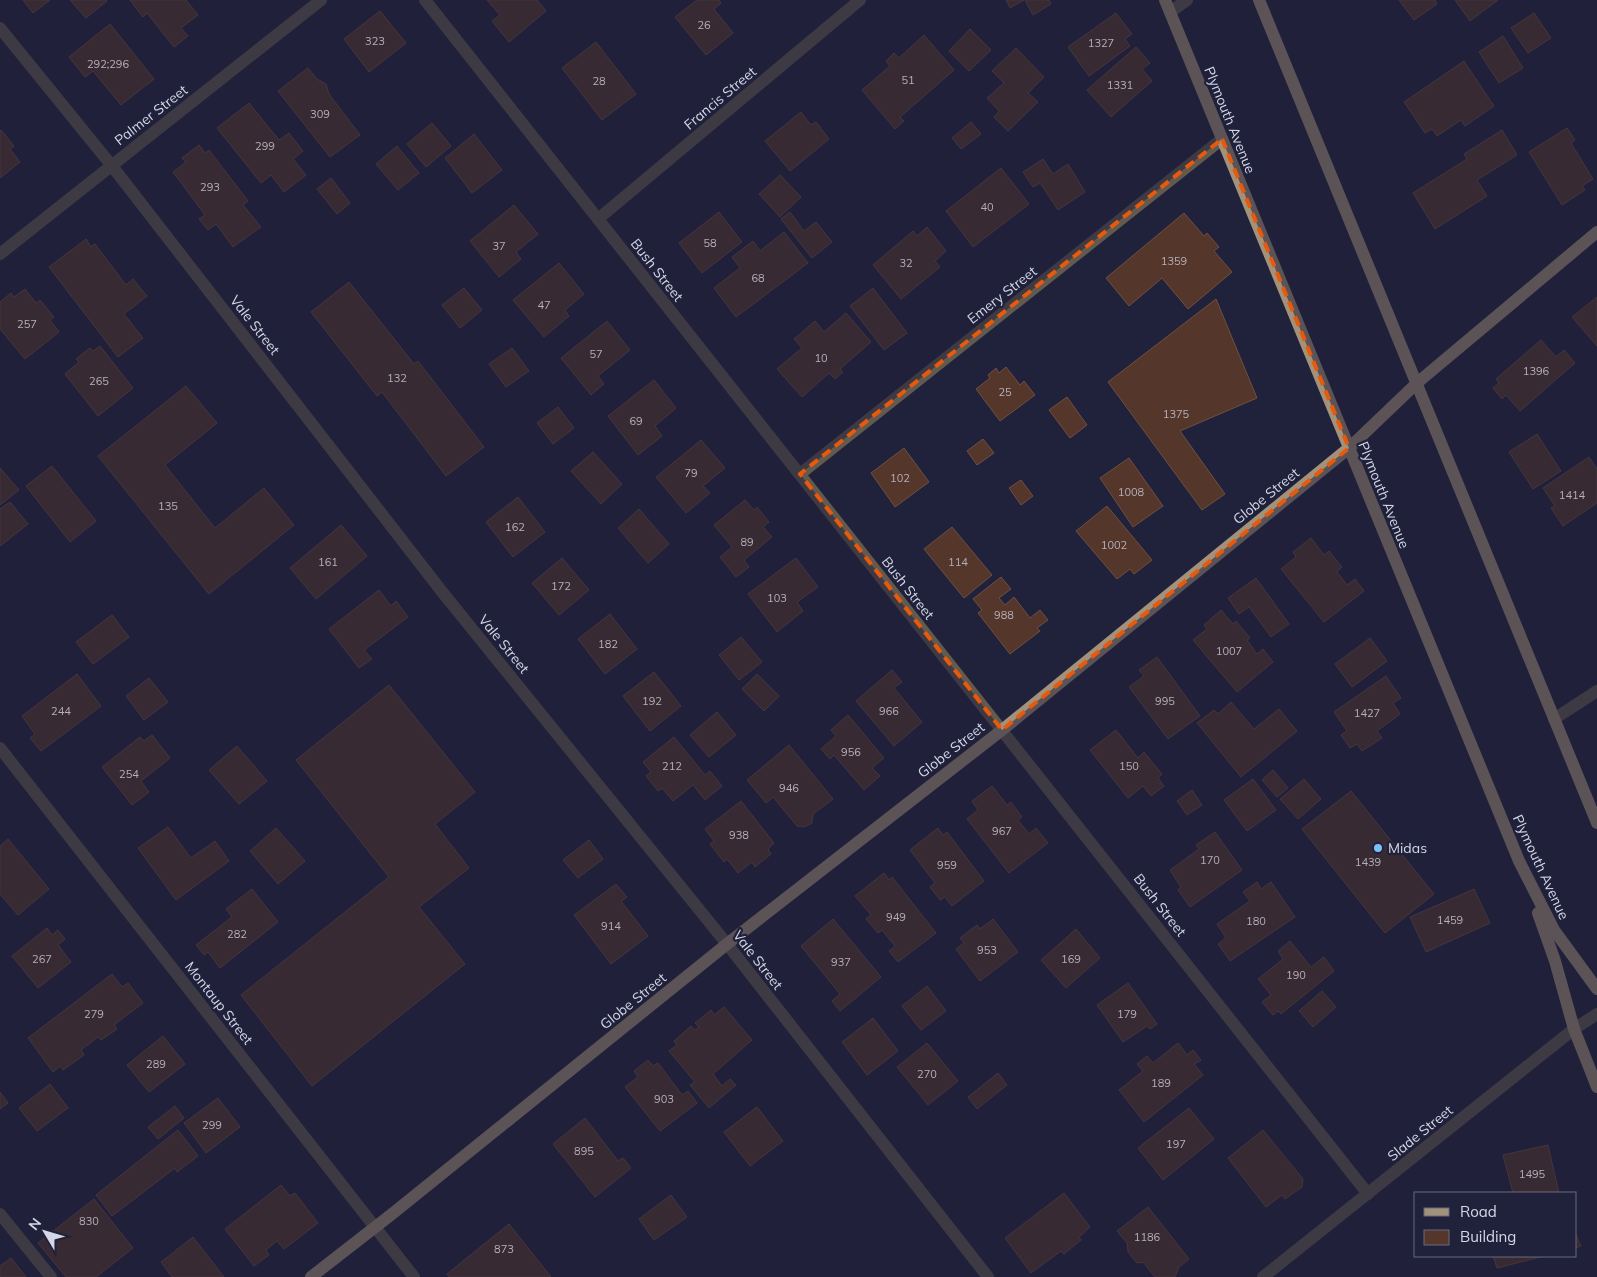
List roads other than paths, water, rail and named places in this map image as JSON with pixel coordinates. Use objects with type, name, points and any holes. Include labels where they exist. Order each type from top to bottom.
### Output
[{"type":"main road","points":[[1259,0],[1597,823]]},
{"type":"main road","name":"Plymouth Avenue","points":[[1167,6],[1510,841],[1554,930],[1597,989]]},
{"type":"main road","name":"Globe Street","points":[[311,1277],[727,944],[1002,730],[1349,448],[1417,383],[1597,232]]},
{"type":"main road","points":[[1510,841],[1556,961],[1574,1029],[1597,1087]]},
{"type":"street","name":"Palmer Street","points":[[0,254],[321,0]]},
{"type":"street","name":"Bush Street","points":[[425,0],[1368,1194]]},
{"type":"street","name":"Francis Street","points":[[598,219],[860,0]]},
{"type":"street","points":[[1167,6],[1187,0]]},
{"type":"street","name":"Vale Street","points":[[0,28],[112,166],[443,593],[727,944],[988,1277]]},
{"type":"street","name":"Emery Street","points":[[800,474],[1222,139]]},
{"type":"street","points":[[1554,719],[1597,691]]},
{"type":"street","name":"Montaup Street","points":[[0,748],[414,1277]]},
{"type":"street","name":"Slade Street","points":[[1262,1277],[1574,1029],[1597,1014]]},
{"type":"street","points":[[0,1214],[51,1277]]},
{"type":"place","name":"Midas","points":[[1378,848]]}]
